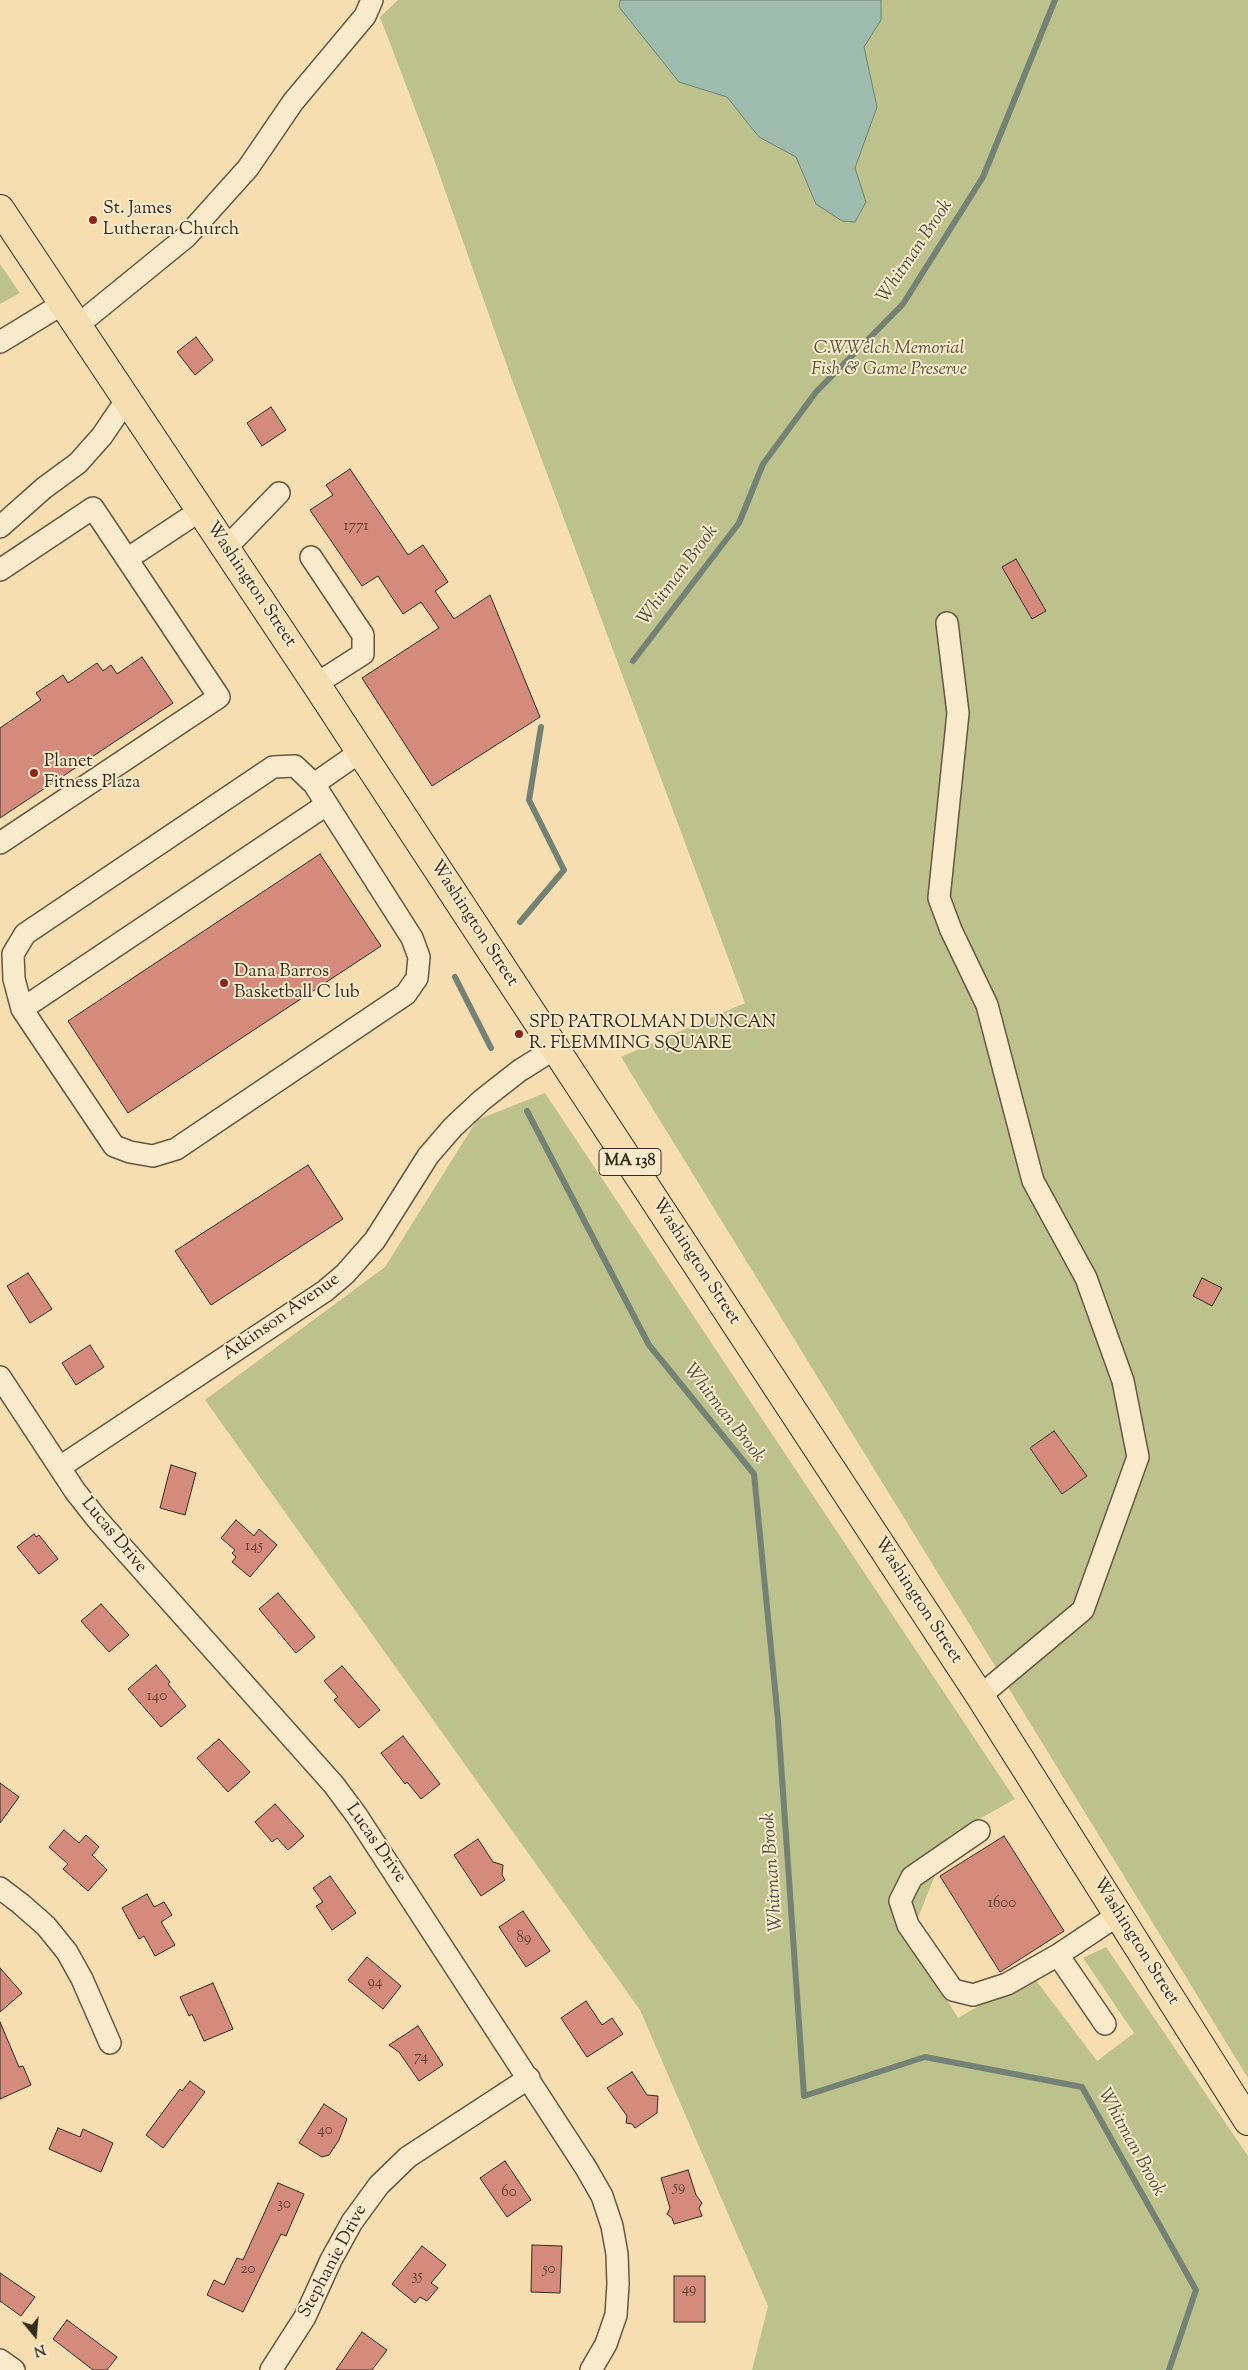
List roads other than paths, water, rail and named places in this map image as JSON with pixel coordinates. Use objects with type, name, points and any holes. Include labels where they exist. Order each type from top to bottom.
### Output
[{"type":"main road","name":"Washington Street","points":[[0,209],[316,684],[980,1696],[1248,2121]]},
{"type":"street","points":[[0,342],[71,314],[186,236],[248,168],[293,102],[365,16],[372,0]]},
{"type":"street","points":[[0,527],[44,488],[78,463],[102,436],[127,399]]},
{"type":"street","points":[[226,548],[278,493]]},
{"type":"street","points":[[0,570],[92,508],[219,697],[0,844]]},
{"type":"street","points":[[127,559],[201,510]]},
{"type":"street","points":[[311,557],[363,635],[363,654],[316,684]]},
{"type":"street","points":[[947,623],[958,713],[939,898],[951,930],[987,1005],[1032,1181],[1086,1278],[1123,1381],[1138,1457],[1083,1610],[980,1696]]},
{"type":"street","points":[[314,784],[360,752]]},
{"type":"street","points":[[295,766],[314,784],[326,805],[412,938],[419,957],[417,978],[406,994],[176,1149],[153,1156],[130,1152],[114,1146],[22,1010],[14,979],[13,954],[25,934],[273,767],[295,766]]},
{"type":"street","points":[[22,1010],[326,805]]},
{"type":"street","name":"Atkinson Avenue","points":[[60,1467],[326,1291],[345,1274],[375,1240],[428,1156],[453,1126],[512,1077],[554,1049]]},
{"type":"street","name":"Lucas Drive","points":[[0,1377],[60,1467],[102,1525],[334,1785],[357,1816],[529,2078],[594,2182],[602,2196],[612,2226],[617,2254],[616,2315],[606,2344],[591,2370]]},
{"type":"street","points":[[979,1831],[912,1877],[900,1900],[908,1925],[953,1990],[973,1995],[1007,1984],[1058,1955],[1118,1915]]},
{"type":"street","points":[[0,1888],[46,1926],[67,1952],[82,1979],[110,2043]]},
{"type":"street","points":[[1058,1955],[1105,2024]]},
{"type":"street","name":"Stephanie Drive","points":[[271,2370],[305,2317],[331,2260],[352,2222],[379,2185],[408,2157],[529,2078]]},
{"type":"street","points":[[0,2360],[14,2370]]},
{"type":"waterway","name":"Whitman Brook","points":[[633,661],[739,523],[763,464],[816,392],[903,304],[983,177],[1055,0]]},
{"type":"waterway","name":"Whitman Brook","points":[[520,922],[564,870],[529,800],[541,727]]},
{"type":"waterway","name":"Whitman Brook","points":[[455,977],[491,1048]]},
{"type":"waterway","name":"Whitman Brook","points":[[527,1111],[649,1345],[754,1474],[778,1720],[804,2096],[925,2057],[1082,2087],[1196,2290],[1169,2370]]},
{"type":"place","name":"St. James Lutheran Church","points":[[93,220]]},
{"type":"place","name":"Planet Fitness Plaza","points":[[34,773]]},
{"type":"place","name":"Dana Barros Basketball C lub","points":[[224,983]]},
{"type":"place","name":"SPD PATROLMAN DUNCAN R. FLEMMING SQUARE","points":[[519,1034]]},
{"type":"park label","name":"C.W.Welch Memorial Fish & Game Preserve","points":[[889,360]]}]
